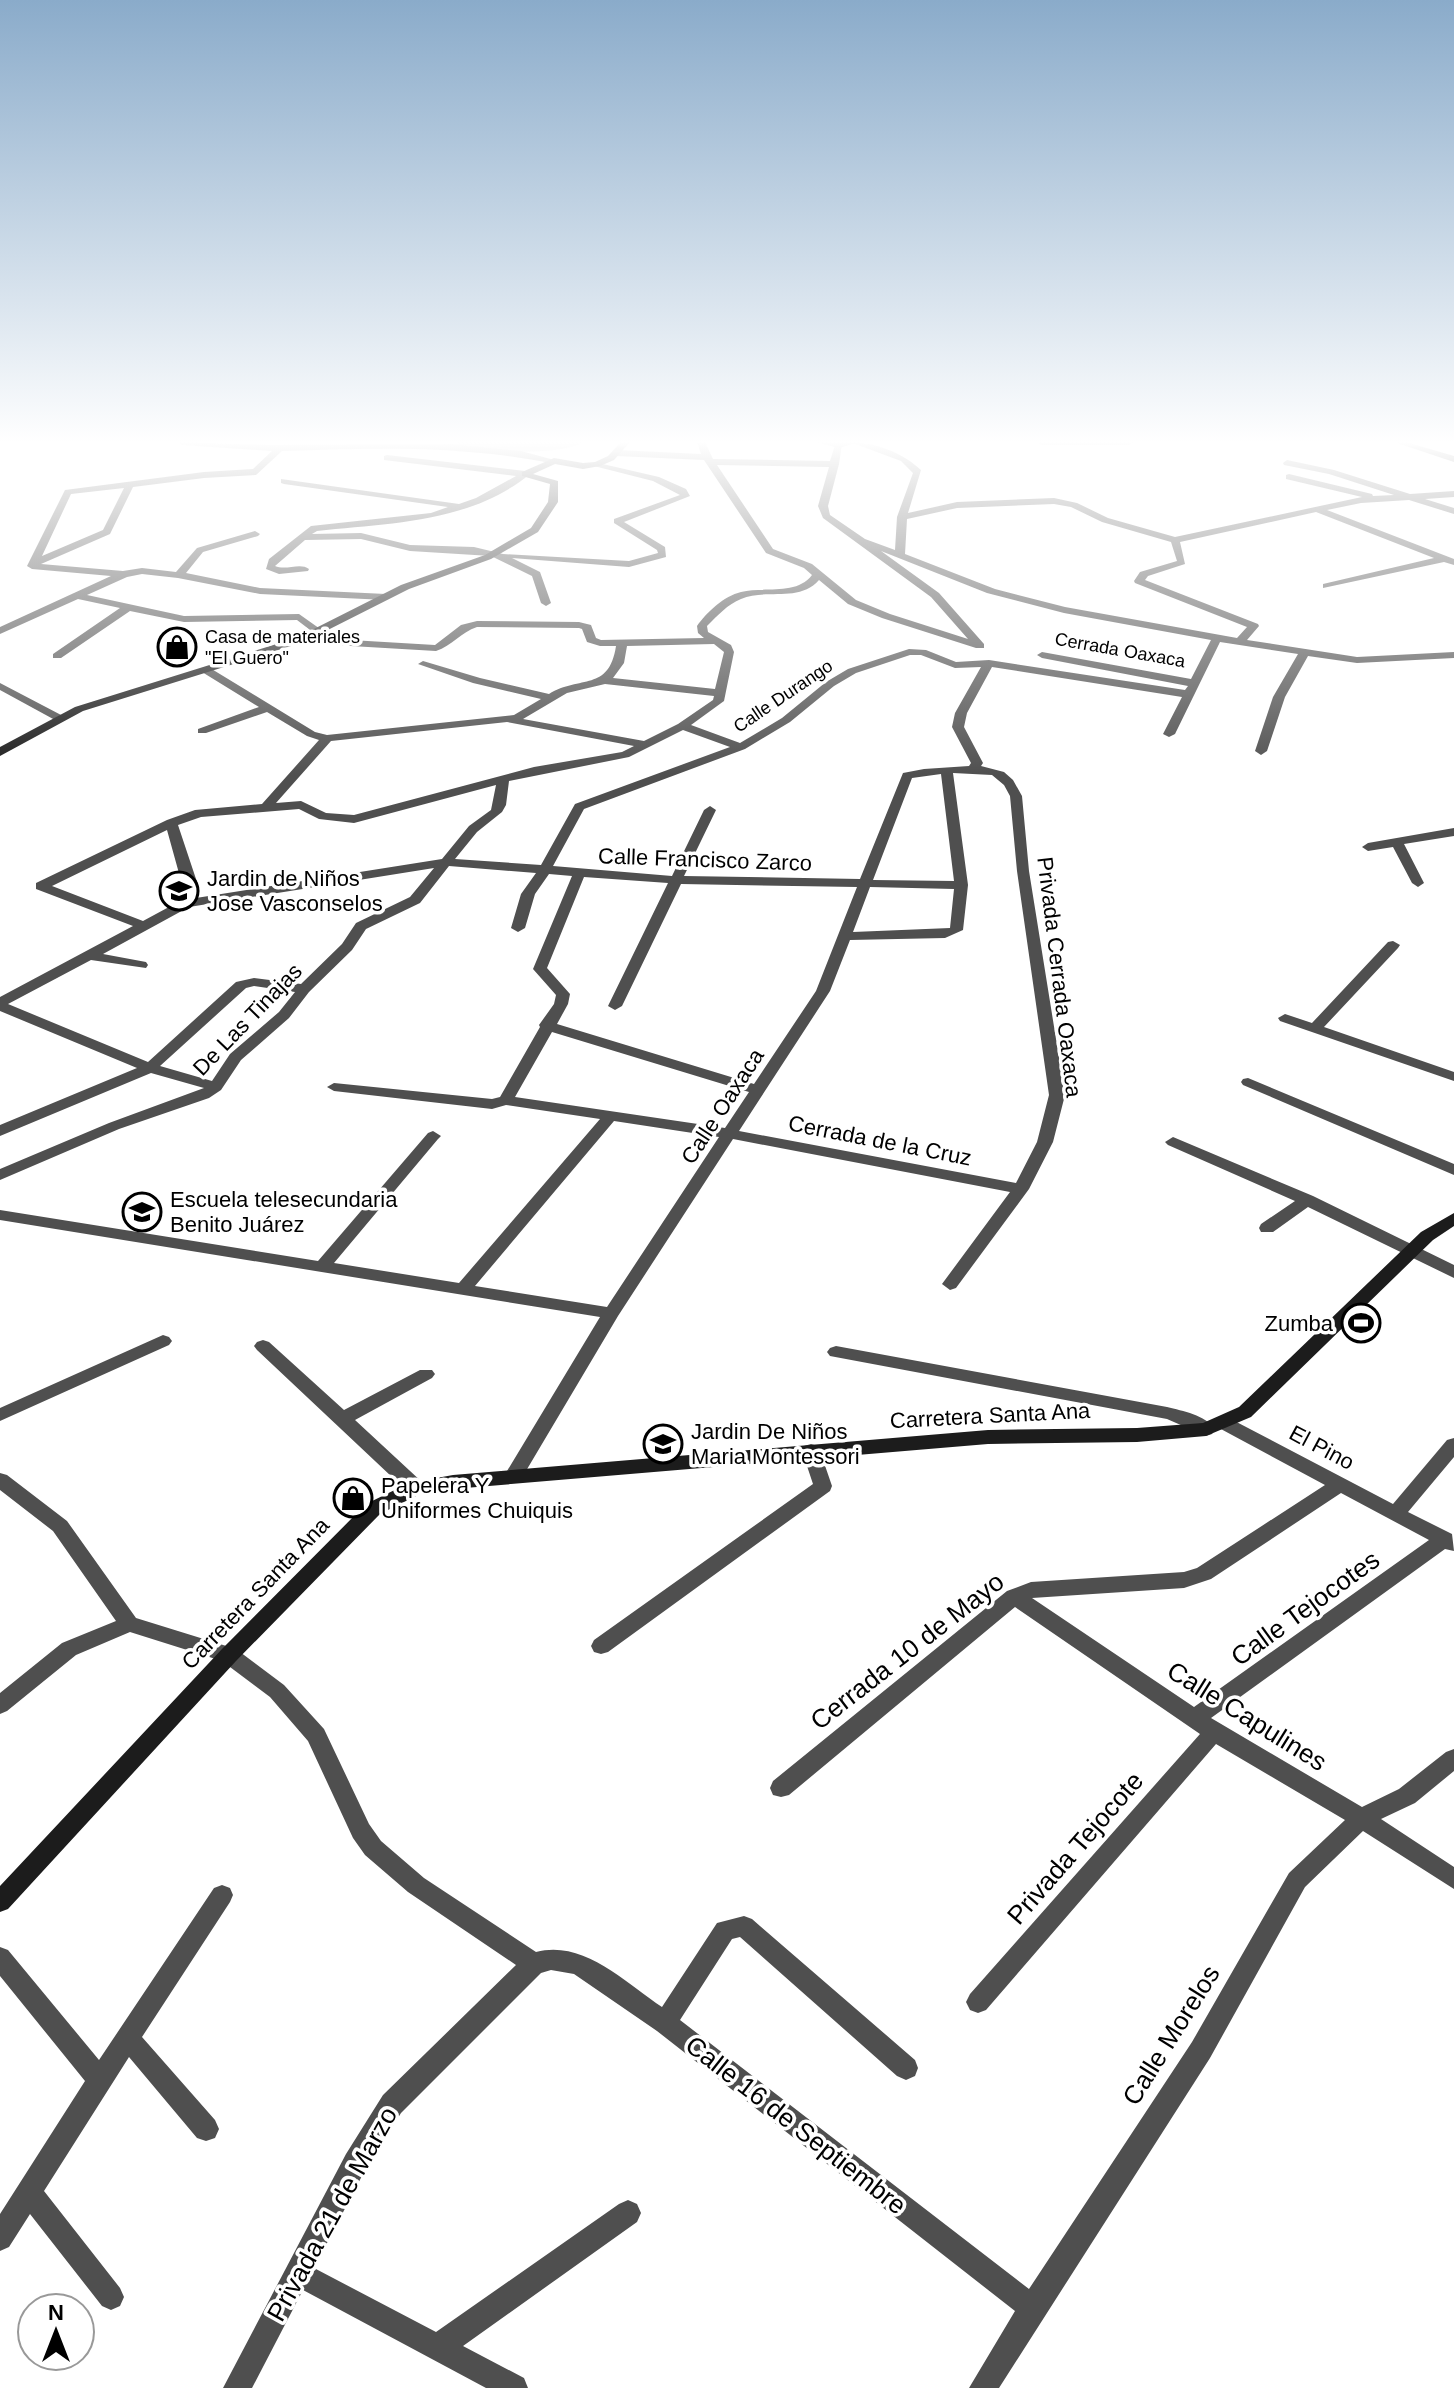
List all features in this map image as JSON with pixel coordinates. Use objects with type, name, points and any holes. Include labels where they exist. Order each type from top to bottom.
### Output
[{"type":"street","points":[[38,553],[32,564],[35,567],[124,574],[182,572],[260,591],[386,597]]},
{"type":"street","points":[[34,562],[55,553]]},
{"type":"street","points":[[182,572],[195,553]]},
{"type":"street","points":[[281,553],[270,567],[279,571],[304,569]]},
{"type":"street","points":[[0,752],[59,718],[140,688],[300,640],[386,597],[493,553]]},
{"type":"street","points":[[495,553],[536,574],[546,603]]},
{"type":"street","points":[[499,553],[629,564],[663,553]]},
{"type":"street","points":[[775,553],[808,566],[852,602],[980,646]]},
{"type":"street","points":[[881,553],[935,595],[989,657],[989,663],[961,713],[958,727],[977,763],[974,767]]},
{"type":"street","points":[[896,553],[1015,598],[1217,638],[1357,660],[1454,655]]},
{"type":"street","points":[[1179,553],[1182,562],[1144,574],[1139,581],[1254,626],[1239,642]]},
{"type":"street","points":[[1428,553],[1454,562]]},
{"type":"street","points":[[1327,586],[1442,559]]},
{"type":"street","points":[[0,631],[124,574]]},
{"type":"street","points":[[144,926],[41,886],[171,823],[199,813],[301,805],[323,816],[354,819],[503,779],[625,755],[682,726],[712,706],[720,693],[729,652],[727,647],[703,633],[702,626],[733,599],[749,593],[801,587],[815,580],[818,574]]},
{"type":"street","points":[[77,596],[184,619],[299,617],[318,631]]},
{"type":"street","points":[[57,656],[130,606]]},
{"type":"street","points":[[0,621],[29,618]]},
{"type":"street","points":[[300,640],[436,648],[451,642],[463,627],[477,624],[579,625],[587,627],[595,643],[714,641]]},
{"type":"street","points":[[1169,734],[1217,638]]},
{"type":"street","points":[[605,681],[619,663],[622,643]]},
{"type":"street","name":"Calle Durango","points":[[518,928],[528,894],[579,807],[741,747],[786,720],[830,684],[877,661],[915,651],[955,665],[989,663]]},
{"type":"street","points":[[1261,751],[1279,697],[1304,653]]},
{"type":"street","name":"Cerrada Oaxaca","points":[[1042,655],[1190,689]]},
{"type":"street","points":[[1431,658],[1454,668]]},
{"type":"street","points":[[989,663],[1190,689]]},
{"type":"street","points":[[423,664],[477,681],[548,697]]},
{"type":"street","points":[[206,670],[311,734],[327,738],[507,720],[524,715],[548,697],[605,681],[720,693]]},
{"type":"street","points":[[0,686],[59,718]]},
{"type":"street","points":[[202,731],[268,708]]},
{"type":"street","points":[[507,720],[649,745]]},
{"type":"street","points":[[682,726],[741,747]]},
{"type":"street","points":[[267,806],[327,738]]},
{"type":"street","name":"Calle Oaxaca","points":[[513,1476],[611,1313],[823,991],[907,776],[919,771],[962,772],[974,767]]},
{"type":"street","name":"Privada Cerrada Oaxaca","points":[[950,1284],[1021,1189],[1045,1142],[1057,1095],[1023,871],[1016,796],[1013,787],[997,772],[974,767]]},
{"type":"street","points":[[846,936],[956,930],[961,885],[947,771]]},
{"type":"street","name":"De Las Tinajas","points":[[0,1175],[114,1126],[204,1095],[216,1087],[235,1057],[284,1015],[304,989],[347,947],[361,926],[415,900],[473,829],[496,812],[500,805],[503,779]]},
{"type":"street","points":[[615,1006],[710,810]]},
{"type":"street","points":[[171,823],[192,888],[192,895],[185,904]]},
{"type":"street","points":[[1368,847],[1454,832]]},
{"type":"street","points":[[1397,843],[1418,883]]},
{"type":"street","name":"Calle Francisco Zarco","points":[[0,1004],[185,904],[447,862],[677,880],[961,885]]},
{"type":"street","points":[[506,1100],[546,1025],[561,1004],[563,994],[540,969],[579,874]]},
{"type":"street","points":[[1315,1028],[1393,945]]},
{"type":"street","points":[[88,955],[141,965]]},
{"type":"street","points":[[0,1131],[150,1068],[237,989],[248,983],[304,989]]},
{"type":"street","points":[[0,1004],[150,1068],[216,1087]]},
{"type":"street","points":[[1285,1018],[1454,1077]]},
{"type":"street","points":[[546,1025],[757,1090]]},
{"type":"street","points":[[1248,1082],[1454,1170]]},
{"type":"street","points":[[334,1087],[492,1104],[506,1100],[731,1134]]},
{"type":"street","points":[[462,1290],[610,1116]]},
{"type":"street","name":"Cerrada de la Cruz","points":[[731,1134],[1021,1189]]},
{"type":"street","points":[[321,1268],[433,1136]]},
{"type":"street","points":[[1173,1142],[1307,1200],[1454,1272]]},
{"type":"street","points":[[1267,1228],[1307,1200]]},
{"type":"street","points":[[0,1215],[611,1313]]},
{"type":"street","name":"Carretera Santa Ana","points":[[0,1902],[229,1655],[373,1509],[416,1488],[513,1476],[988,1437],[1137,1435],[1206,1429],[1245,1412],[1413,1250],[1454,1218]]},
{"type":"street","points":[[0,1415],[163,1341]]},
{"type":"street","points":[[263,1346],[416,1488]]},
{"type":"street","points":[[836,1352],[1167,1413],[1206,1429]]},
{"type":"street","points":[[342,1419],[426,1374]]},
{"type":"street","name":"El Pino","points":[[1225,1423],[1450,1542]]},
{"type":"street","points":[[1396,1513],[1454,1445]]},
{"type":"street","points":[[601,1646],[823,1486],[811,1451]]},
{"type":"street","points":[[0,1480],[60,1526],[129,1624],[95,1635],[69,1649],[0,1705]]},
{"type":"street","name":"Cerrada 10 de Mayo","points":[[781,1788],[1014,1596],[1031,1590],[1184,1580],[1204,1574],[1340,1484]]},
{"type":"street","name":"Calle Tejocotes","points":[[1194,1719],[1450,1542]]},
{"type":"street","name":"Calle Capulines","points":[[1014,1596],[1214,1732],[1361,1818],[1454,1879]]},
{"type":"street","name":"Calle 16 de Septiembre","points":[[129,1624],[229,1655],[277,1691],[307,1722],[361,1831],[373,1848],[416,1885],[543,1962],[579,1964],[665,2023],[1032,2308]]},
{"type":"street","name":"Privada Tejocote","points":[[978,2002],[1214,1732]]},
{"type":"street","name":"Calle Morelos","points":[[983,2388],[1201,2050],[1297,1880],[1361,1818],[1407,1796],[1454,1758]]},
{"type":"street","points":[[0,2238],[222,1895]]},
{"type":"street","name":"Calle 16 de Septiembre","points":[[665,2023],[725,1930],[744,1926],[906,2068]]},
{"type":"street","points":[[0,1958],[100,2080]]},
{"type":"street","name":"Privada 21 de Marzo","points":[[237,2388],[355,2163],[392,2104],[543,1962]]},
{"type":"street","points":[[128,2038],[206,2129]]},
{"type":"street","points":[[29,2192],[111,2297]]},
{"type":"street","points":[[437,2348],[628,2213]]},
{"type":"street","points":[[297,2273],[514,2388]]},
{"type":"place","name":"Casa de materiales \"El Guero\"","points":[[177,647]]},
{"type":"place","name":"Jardin de Niños Jose Vasconselos","points":[[179,891]]},
{"type":"place","name":"Escuela telesecundaria Benito Juárez","points":[[142,1212]]},
{"type":"place","name":"Zumba","points":[[1361,1323]]},
{"type":"place","name":"Jardin De Niños Maria Montessori","points":[[663,1444]]},
{"type":"place","name":"Papelera Y Uniformes Chuiquis","points":[[353,1498]]}]
